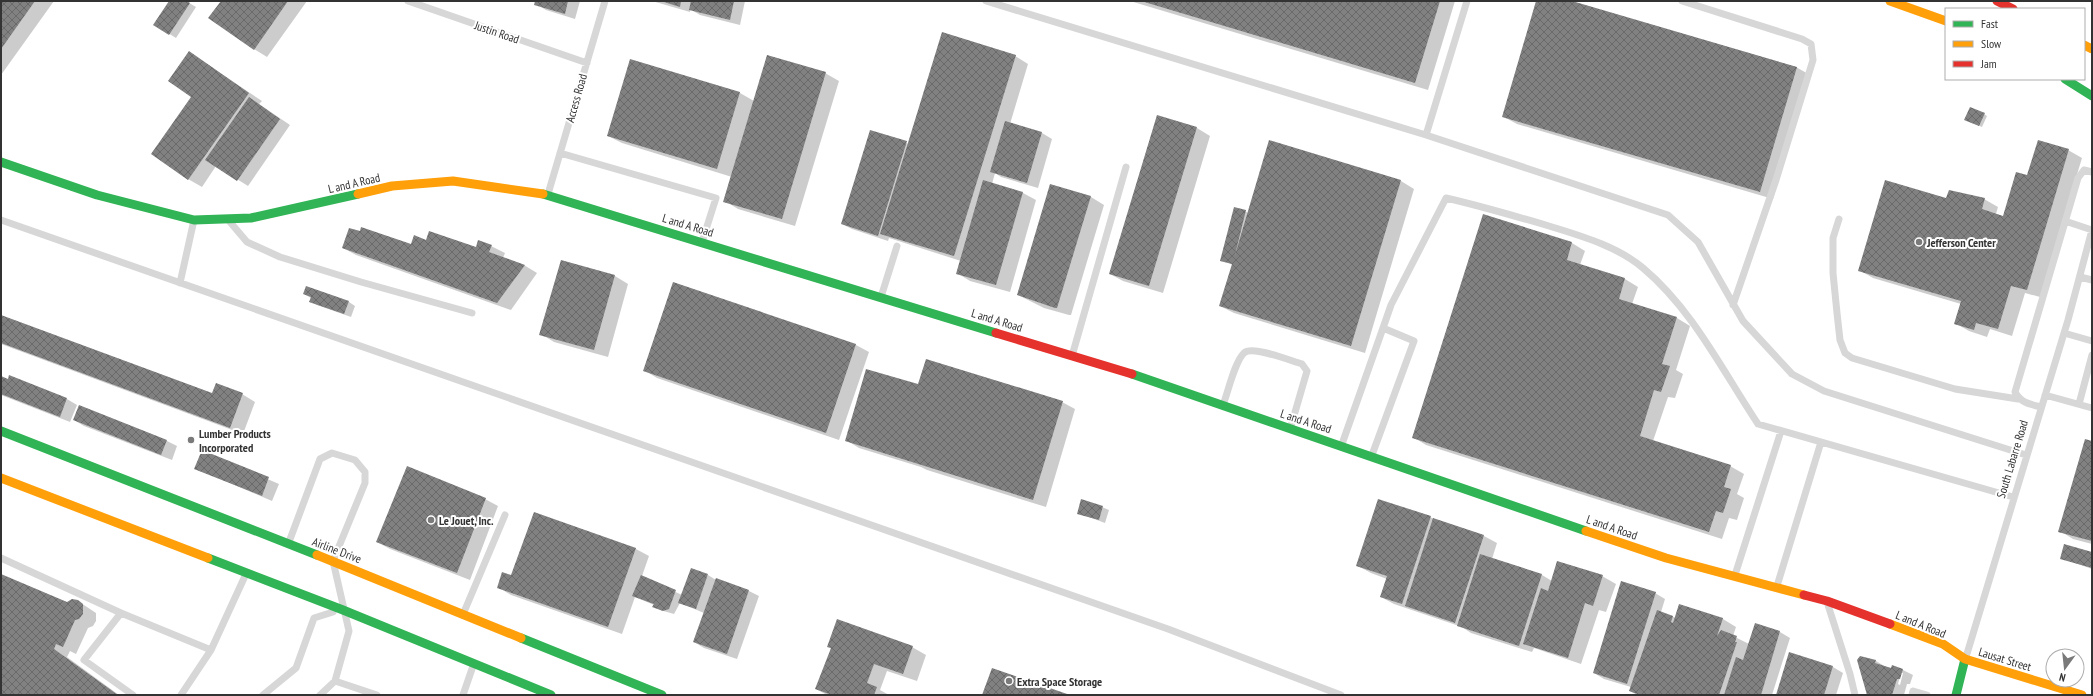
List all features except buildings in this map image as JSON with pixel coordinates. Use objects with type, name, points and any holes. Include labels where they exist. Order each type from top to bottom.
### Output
[{"type":"main road","points":[[1890,1],[1922,11],[1945,22]]},
{"type":"main road","points":[[1997,1],[2011,8]]},
{"type":"main road","points":[[2067,80],[2092,96]]},
{"type":"main road","name":"L and A Road","points":[[1,162],[97,195],[194,220],[251,218],[392,186],[453,181],[548,194],[1072,356],[1223,405],[1666,558],[1827,601],[1943,644],[1966,659]]},
{"type":"main road","name":"Airline Drive","points":[[1,432],[333,561],[662,695]]},
{"type":"main road","points":[[1,478],[343,610],[551,695]]},
{"type":"main road","name":"South Labarre Road","points":[[1956,695],[1966,659]]},
{"type":"main road","name":"Lausat Street","points":[[1966,659],[2082,695]]},
{"type":"lane","name":"Justin Road","points":[[408,1],[587,62]]},
{"type":"lane","name":"Access Road","points":[[548,194],[605,1]]},
{"type":"lane","points":[[986,1],[1426,135],[1668,215],[1698,242],[1743,321],[1792,374],[1818,387],[2026,455]]},
{"type":"lane","points":[[1426,135],[1467,1]]},
{"type":"lane","points":[[1682,1],[1802,39],[1811,44],[1813,60],[1776,180],[1733,305]]},
{"type":"lane","points":[[560,154],[716,198],[702,242]]},
{"type":"lane","points":[[1072,356],[1126,167]]},
{"type":"lane","points":[[2018,399],[2015,392],[2078,178],[2084,170],[2092,172]]},
{"type":"lane","points":[[1342,445],[1391,305],[1446,198],[1488,208],[1588,238],[1617,252],[1642,267],[1668,291],[1696,326],[1758,424],[2013,497]]},
{"type":"lane","points":[[228,219],[247,242],[280,257],[361,282],[472,313]]},
{"type":"lane","points":[[1839,219],[1833,238],[1833,273],[1840,340],[1845,353],[1852,358],[1955,388],[2018,399],[2024,403],[2041,407]]},
{"type":"lane","points":[[1,220],[1160,626],[1341,695]]},
{"type":"lane","points":[[180,283],[194,220]]},
{"type":"lane","points":[[2065,221],[2092,230]]},
{"type":"lane","name":"South Labarre Road","points":[[1966,659],[2013,497],[2064,333],[2092,230]]},
{"type":"lane","points":[[881,297],[897,246]]},
{"type":"lane","points":[[2080,277],[2092,280]]},
{"type":"lane","points":[[1372,456],[1414,341],[1383,328]]},
{"type":"lane","points":[[2064,333],[2092,341]]},
{"type":"lane","points":[[1223,405],[1239,359],[1244,352],[1254,350],[1302,364],[1307,371],[1306,378],[1290,428]]},
{"type":"lane","points":[[2079,404],[2092,355]]},
{"type":"lane","points":[[2045,395],[2092,408]]},
{"type":"lane","points":[[1735,577],[1781,430]]},
{"type":"lane","points":[[1776,588],[1821,442]]},
{"type":"lane","points":[[288,544],[320,459],[332,454],[355,460],[366,472],[365,483],[333,561],[349,631],[335,681],[320,695]]},
{"type":"lane","points":[[464,614],[505,515]]},
{"type":"lane","points":[[1,558],[120,613],[211,650]]},
{"type":"lane","points":[[181,695],[211,650],[246,573]]},
{"type":"lane","points":[[1827,601],[1850,674],[1855,695]]},
{"type":"lane","points":[[263,695],[296,668],[314,618],[343,610]]},
{"type":"lane","points":[[120,613],[84,660],[133,695]]},
{"type":"lane","points":[[463,695],[474,664]]},
{"type":"lane","points":[[335,681],[377,695]]},
{"type":"lane","points":[[1912,695],[1913,691],[1927,695]]},
{"type":"traffic: fast","points":[[2067,80],[2092,96]]},
{"type":"traffic: fast","points":[[1,162],[97,195],[194,220],[251,218],[358,194]]},
{"type":"traffic: fast","points":[[543,194],[996,333]]},
{"type":"traffic: fast","points":[[1132,374],[1586,531]]},
{"type":"traffic: fast","points":[[1,431],[317,555]]},
{"type":"traffic: fast","points":[[208,558],[343,610],[551,695]]},
{"type":"traffic: fast","points":[[521,638],[662,695]]},
{"type":"traffic: fast","points":[[1956,695],[1965,659]]},
{"type":"traffic: slow","points":[[1890,1],[1945,21]]},
{"type":"traffic: slow","points":[[2085,46],[2092,49]]},
{"type":"traffic: slow","points":[[358,194],[392,186],[453,181],[543,194]]},
{"type":"traffic: slow","points":[[1,478],[208,558]]},
{"type":"traffic: slow","points":[[1586,531],[1666,558],[1804,595]]},
{"type":"traffic: slow","points":[[317,555],[521,638]]},
{"type":"traffic: slow","points":[[1890,624],[1943,644],[1965,659],[2082,695]]},
{"type":"traffic: jam","points":[[1997,1],[2011,8]]},
{"type":"traffic: jam","points":[[996,333],[1132,374]]},
{"type":"traffic: jam","points":[[1804,595],[1827,601],[1890,624]]},
{"type":"place","name":"Jefferson Center","points":[[1919,242]]},
{"type":"place","name":"Lumber Products Incorporated","points":[[191,440]]},
{"type":"place","name":"Le Jouet, Inc.","points":[[431,520]]},
{"type":"place","name":"Extra Space Storage","points":[[1009,681]]}]
